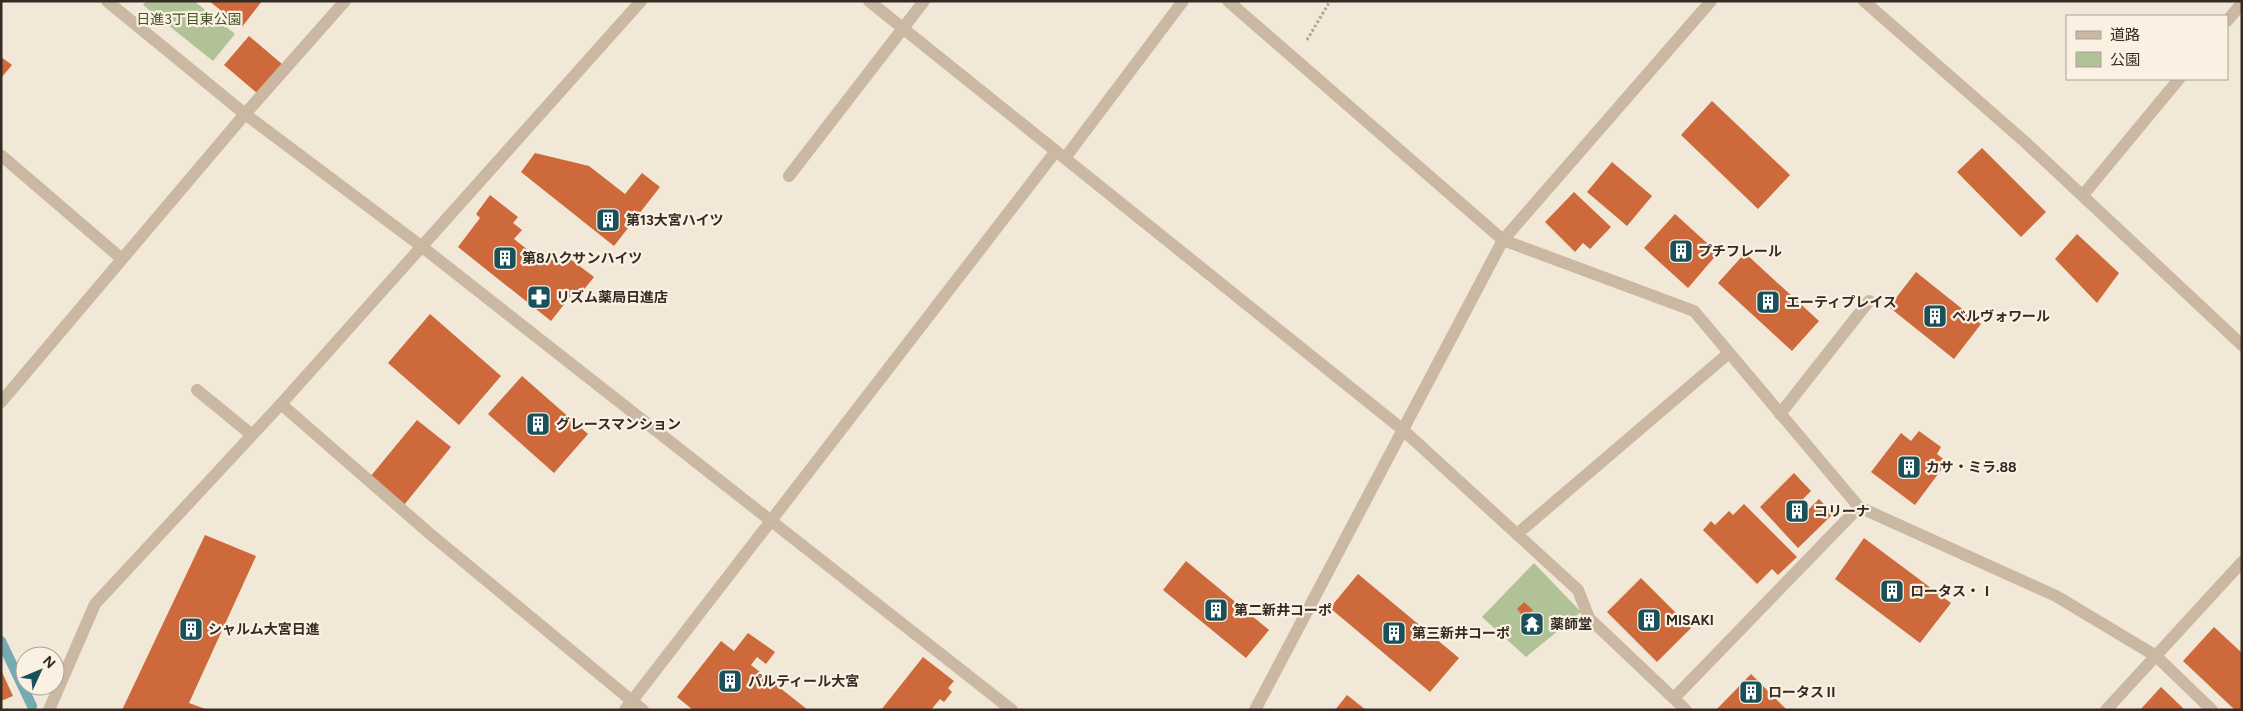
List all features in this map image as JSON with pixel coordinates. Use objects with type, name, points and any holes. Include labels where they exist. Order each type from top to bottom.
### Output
[{"type":"street","points":[[107,1],[245,114],[421,246],[1012,710]]},
{"type":"street","points":[[1,402],[245,114],[345,1]]},
{"type":"street","points":[[49,710],[95,604],[282,404],[641,1]]},
{"type":"street","points":[[869,1],[1402,429],[1578,590],[1589,618],[1686,710]]},
{"type":"street","points":[[789,176],[924,1]]},
{"type":"street","points":[[628,704],[771,519],[1183,1]]},
{"type":"street","points":[[1228,1],[1503,240],[1694,311],[1859,507],[2056,596],[2156,656],[2212,710]]},
{"type":"street","points":[[1255,710],[1503,240],[1711,1]]},
{"type":"street","points":[[1864,1],[2083,195],[2242,345]]},
{"type":"street","points":[[2228,21],[2242,3]]},
{"type":"street","points":[[2083,195],[2178,80]]},
{"type":"street","points":[[2,156],[122,259]]},
{"type":"street","points":[[1780,414],[1869,302]]},
{"type":"street","points":[[1517,534],[1729,353]]},
{"type":"street","points":[[197,390],[252,435]]},
{"type":"street","points":[[282,404],[628,704],[643,710]]},
{"type":"street","points":[[1674,698],[1859,507]]},
{"type":"street","points":[[2106,710],[2242,562]]},
{"type":"path","points":[[1295,60],[1330,1]]},
{"type":"green space","name":"日進3丁目東公園","points":[[146,1],[194,1],[235,34],[213,61],[143,5]]},
{"type":"green space","points":[[1534,563],[1581,612],[1526,657],[1482,617]]},
{"type":"building","points":[[209,1],[262,1],[242,27]]},
{"type":"building","points":[[249,36],[282,64],[257,93],[224,65]]},
{"type":"building","points":[[1,57],[12,65],[1,78]]},
{"type":"building","points":[[1712,101],[1790,175],[1758,209],[1681,135]]},
{"type":"building","points":[[1982,148],[2046,212],[2021,237],[1957,172]]},
{"type":"building","name":"第13大宮ハイツ","points":[[535,153],[589,166],[625,194],[642,173],[660,187],[614,246],[521,172]]},
{"type":"building","points":[[1612,162],[1652,196],[1627,226],[1587,192]]},
{"type":"building","points":[[1574,192],[1611,227],[1590,249],[1583,243],[1575,252],[1545,222]]},
{"type":"building","name":"第8ハクサンハイツ","points":[[490,195],[518,217],[513,223],[522,230],[514,239],[547,265],[555,255],[561,260],[565,255],[594,277],[578,297],[573,293],[551,321],[458,247],[480,218],[476,214]]},
{"type":"building","name":"プチフレール","points":[[1675,214],[1718,253],[1688,288],[1644,248]]},
{"type":"building","points":[[2077,234],[2119,273],[2097,303],[2055,259]]},
{"type":"building","name":"エーティプレイス","points":[[1745,253],[1819,321],[1792,351],[1718,283]]},
{"type":"building","name":"ベルヴォワール","points":[[1916,272],[1981,324],[1954,359],[1889,307]]},
{"type":"building","points":[[430,314],[501,376],[459,425],[388,363]]},
{"type":"building","name":"グレースマンション","points":[[522,376],[588,434],[554,473],[488,414]]},
{"type":"building","points":[[417,420],[451,447],[404,505],[370,477]]},
{"type":"building","name":"カサ・ミラ.88","points":[[1919,431],[1941,447],[1937,454],[1947,462],[1915,505],[1871,472],[1901,433],[1911,441]]},
{"type":"building","name":"コリーナ","points":[[1794,473],[1811,491],[1801,501],[1809,509],[1819,499],[1833,514],[1798,548],[1760,507]]},
{"type":"building","points":[[1744,504],[1797,557],[1778,575],[1772,569],[1757,584],[1703,530],[1711,521],[1715,525],[1729,511],[1733,515]]},
{"type":"building","name":"シャルム大宮日進","points":[[205,535],[256,556],[189,703],[208,710],[122,710]]},
{"type":"building","name":"ロータス・Ⅰ","points":[[1864,538],[1951,603],[1920,643],[1835,579]]},
{"type":"building","name":"第二新井コーポ","points":[[1186,561],[1269,630],[1246,658],[1163,590]]},
{"type":"building","name":"第三新井コーポ","points":[[1358,574],[1459,658],[1430,692],[1330,608]]},
{"type":"building","name":"MISAKI","points":[[1641,578],[1691,628],[1657,662],[1607,612]]},
{"type":"building","points":[[1524,602],[1533,610],[1525,618],[1517,609]]},
{"type":"building","points":[[2214,627],[2242,653],[2242,710],[2235,710],[2183,661]]},
{"type":"building","name":"パルティール大宮","points":[[748,633],[775,652],[766,664],[757,657],[751,665],[808,710],[693,710],[677,697],[721,641],[734,651]]},
{"type":"building","points":[[923,657],[954,681],[948,688],[952,692],[944,702],[940,699],[931,710],[881,710]]},
{"type":"building","points":[[1,670],[13,696],[1,701]]},
{"type":"building","name":"ロータスⅡ","points":[[1751,674],[1787,710],[1716,710]]},
{"type":"building","points":[[2161,687],[2185,710],[2140,710]]},
{"type":"building","points":[[1347,695],[1366,710],[1335,710]]},
{"type":"waterway","points":[[1,641],[32,706]]},
{"type":"place","name":"第13大宮ハイツ","points":[[608,220]]},
{"type":"place","name":"プチフレール","points":[[1681,251]]},
{"type":"place","name":"第8ハクサンハイツ","points":[[505,258]]},
{"type":"place","name":"リズム薬局日進店","points":[[539,297]]},
{"type":"place","name":"エーティプレイス","points":[[1768,302]]},
{"type":"place","name":"ベルヴォワール","points":[[1935,316]]},
{"type":"place","name":"グレースマンション","points":[[538,424]]},
{"type":"place","name":"カサ・ミラ.88","points":[[1909,467]]},
{"type":"place","name":"コリーナ","points":[[1797,511]]},
{"type":"place","name":"ロータス・Ⅰ","points":[[1892,591]]},
{"type":"place","name":"第二新井コーポ","points":[[1216,610]]},
{"type":"place","name":"MISAKI","points":[[1649,620]]},
{"type":"place","name":"薬師堂","points":[[1532,624]]},
{"type":"place","name":"シャルム大宮日進","points":[[191,629]]},
{"type":"place","name":"第三新井コーポ","points":[[1394,633]]},
{"type":"place","name":"パルティール大宮","points":[[730,681]]},
{"type":"place","name":"ロータスⅡ","points":[[1751,692]]}]
